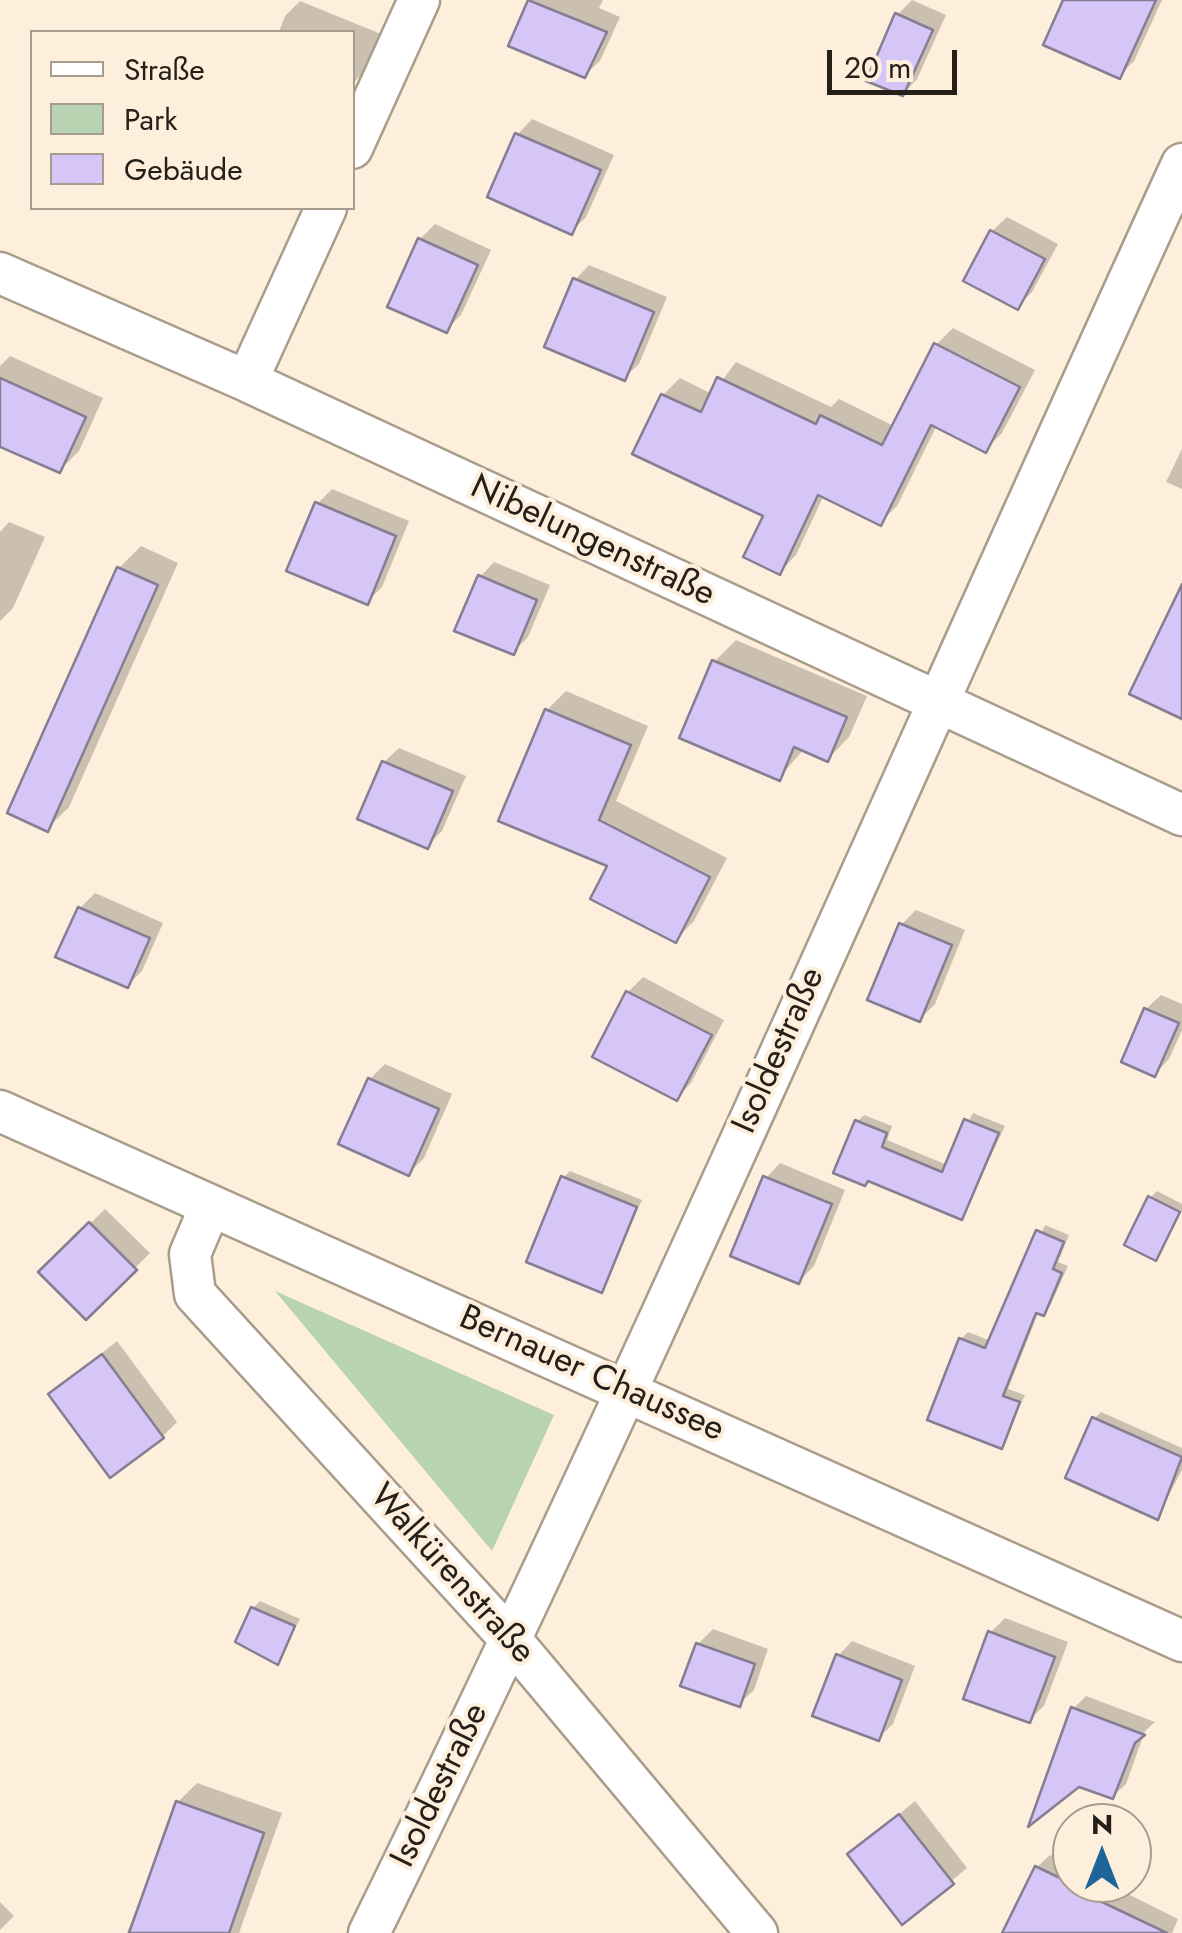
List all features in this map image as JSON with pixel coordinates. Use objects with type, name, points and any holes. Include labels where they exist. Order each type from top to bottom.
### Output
[{"type":"street","points":[[355,141],[420,0]]},
{"type":"street","name":"Isoldestraße","points":[[368,1933],[629,1390],[935,703],[1182,164]]},
{"type":"street","points":[[247,380],[325,210]]},
{"type":"street","name":"Nibelungenstraße","points":[[0,273],[247,380],[1182,815]]},
{"type":"street","name":"Bernauer Chaussee","points":[[0,1111],[1182,1641]]},
{"type":"street","name":"Walkürenstraße","points":[[210,1207],[190,1254],[195,1294],[512,1640],[756,1933]]},
{"type":"green space","points":[[275,1291],[554,1415],[492,1551]]},
{"type":"building","points":[[528,0],[607,32],[585,78],[508,46]]},
{"type":"building","points":[[1063,0],[1156,0],[1120,79],[1043,45]]},
{"type":"building","points":[[895,13],[933,30],[903,96],[866,81]]},
{"type":"building","points":[[515,133],[601,170],[572,235],[487,197]]},
{"type":"building","points":[[990,230],[1045,259],[1018,310],[963,281]]},
{"type":"building","points":[[418,238],[478,265],[447,333],[387,307]]},
{"type":"building","points":[[573,278],[654,312],[625,381],[544,347]]},
{"type":"building","points":[[934,343],[1020,387],[986,453],[931,425],[881,526],[818,495],[780,575],[743,557],[763,516],[632,454],[661,394],[701,412],[717,377],[816,424],[820,415],[882,445]]},
{"type":"building","points":[[0,378],[86,417],[60,473],[0,447]]},
{"type":"building","points":[[315,502],[396,536],[368,605],[286,571]]},
{"type":"building","points":[[117,567],[158,585],[48,832],[7,813]]},
{"type":"building","points":[[478,575],[537,600],[514,655],[454,631]]},
{"type":"building","points":[[1182,584],[1182,719],[1129,694]]},
{"type":"building","points":[[712,660],[847,717],[828,762],[794,747],[780,781],[679,738]]},
{"type":"building","points":[[545,709],[631,745],[599,820],[710,877],[676,943],[590,899],[607,866],[498,821]]},
{"type":"building","points":[[382,761],[453,791],[428,849],[357,819]]},
{"type":"building","points":[[78,907],[150,938],[128,988],[55,957]]},
{"type":"building","points":[[899,923],[952,945],[920,1022],[867,1000]]},
{"type":"building","points":[[626,991],[712,1035],[677,1101],[592,1057]]},
{"type":"building","points":[[1144,1008],[1179,1023],[1155,1077],[1121,1062]]},
{"type":"building","points":[[368,1078],[439,1109],[409,1176],[338,1144]]},
{"type":"building","points":[[964,1119],[999,1133],[962,1220],[868,1181],[865,1186],[833,1173],[855,1120],[887,1133],[882,1147],[942,1172]]},
{"type":"building","points":[[561,1176],[637,1207],[602,1293],[526,1262]]},
{"type":"building","points":[[763,1176],[832,1204],[799,1284],[730,1256]]},
{"type":"building","points":[[1148,1196],[1180,1212],[1156,1261],[1124,1245]]},
{"type":"building","points":[[89,1222],[137,1270],[86,1320],[38,1272]]},
{"type":"building","points":[[1036,1230],[1064,1242],[1053,1269],[1062,1273],[1044,1316],[1036,1313],[1003,1396],[1020,1402],[1002,1449],[927,1420],[959,1338],[985,1348]]},
{"type":"building","points":[[102,1354],[164,1438],[110,1478],[48,1394]]},
{"type":"building","points":[[1092,1417],[1182,1457],[1158,1520],[1065,1478]]},
{"type":"building","points":[[251,1607],[295,1626],[278,1665],[235,1642]]},
{"type":"building","points":[[988,1631],[1055,1657],[1030,1723],[963,1699]]},
{"type":"building","points":[[696,1643],[755,1664],[740,1707],[680,1686]]},
{"type":"building","points":[[836,1654],[902,1680],[879,1741],[812,1716]]},
{"type":"building","points":[[1071,1707],[1145,1735],[1135,1743],[1113,1799],[1079,1787],[1059,1803],[1052,1803],[1052,1808],[1028,1827]]},
{"type":"building","points":[[176,1801],[264,1833],[229,1933],[129,1933]]},
{"type":"building","points":[[899,1814],[954,1884],[902,1925],[847,1854]]},
{"type":"building","points":[[1035,1866],[1052,1874],[1052,1903],[1104,1903],[1167,1933],[1002,1933]]}]
